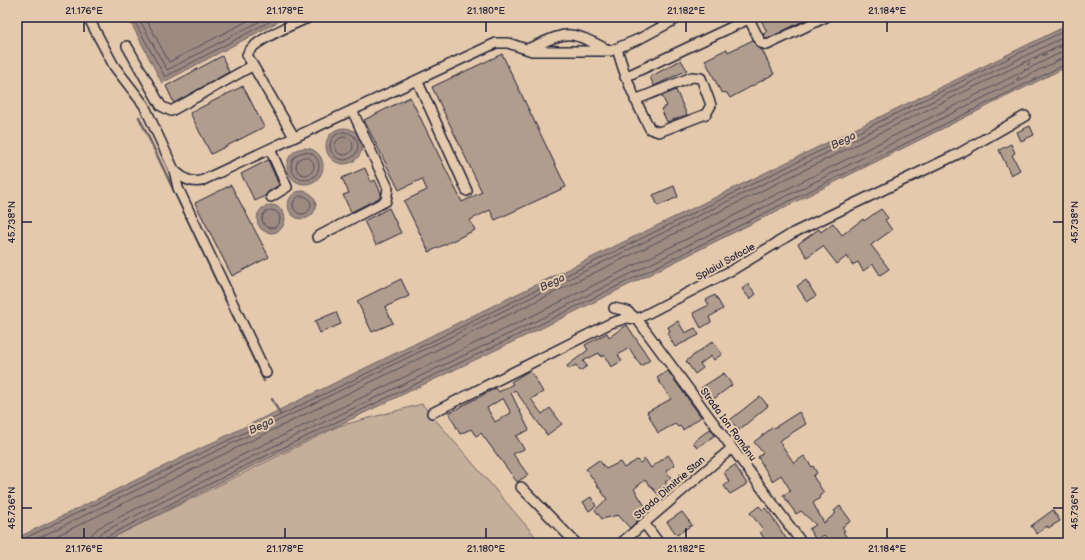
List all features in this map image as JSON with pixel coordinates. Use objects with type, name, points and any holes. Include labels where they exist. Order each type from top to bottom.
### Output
[{"type":"street","points":[[88,17],[114,66],[144,105],[174,170],[178,188],[266,373]]},
{"type":"street","points":[[294,137],[247,55],[252,47],[310,17]]},
{"type":"street","points":[[174,170],[185,180],[193,182],[201,181],[496,43],[508,43],[532,51],[613,50],[680,17]]},
{"type":"street","points":[[625,77],[751,18],[761,43],[767,45],[826,17]]},
{"type":"street","points":[[526,49],[560,35],[575,34],[613,50],[635,100],[650,129],[659,132],[706,114],[711,105],[701,78],[697,76],[692,76],[635,100]]},
{"type":"street","points":[[127,46],[160,106],[171,111],[252,66]]},
{"type":"street","points":[[417,80],[467,190]]},
{"type":"street","points":[[317,237],[386,201],[388,198],[388,188],[352,110]]},
{"type":"street","name":"Splaiul Sofocle","points":[[432,413],[611,323],[627,318],[637,319],[734,269],[793,233],[960,153],[1025,116]]},
{"type":"street","points":[[270,149],[287,187],[271,197]]},
{"type":"street","points":[[614,308],[627,311],[637,319]]},
{"type":"street","name":"Strada Ion Românu","points":[[637,319],[802,543]]},
{"type":"street","name":"Strada Dimitrie Stan","points":[[621,543],[732,448]]},
{"type":"street","points":[[521,487],[576,543]]},
{"type":"street","points":[[644,523],[659,543]]},
{"type":"shaded area","points":[[422,404],[541,543],[102,543],[339,426]]},
{"type":"water","points":[[128,17],[287,17],[162,83]]},
{"type":"water","name":"Bega","points":[[1068,25],[1068,66],[544,327],[251,467],[102,543],[17,543],[17,538]]},
{"type":"water","points":[[348,128],[357,133],[361,139],[361,153],[357,159],[348,164],[340,164],[331,159],[327,153],[326,142],[331,133],[337,129]]},
{"type":"water","points":[[309,148],[318,153],[322,159],[322,173],[318,179],[309,184],[301,184],[292,179],[288,173],[287,162],[292,153],[298,149]]},
{"type":"water","points":[[302,191],[312,195],[316,205],[312,215],[302,219],[292,215],[288,205],[292,195]]},
{"type":"water","points":[[271,205],[281,209],[285,219],[281,229],[271,233],[261,229],[257,219],[261,209]]},
{"type":"building","points":[[767,17],[811,17],[767,39],[763,34],[767,32],[761,20]]},
{"type":"building","points":[[753,40],[757,47],[762,50],[774,74],[730,98],[727,93],[721,92],[705,60],[727,49],[728,52]]},
{"type":"building","points":[[502,54],[566,187],[495,220],[490,210],[470,220],[475,230],[429,252],[404,201],[427,190],[422,179],[399,190],[364,120],[410,97],[462,202],[482,192],[432,87]]},
{"type":"building","points":[[222,56],[229,72],[174,103],[166,86]]},
{"type":"building","points":[[681,60],[687,70],[654,86],[650,77]]},
{"type":"building","points":[[243,86],[264,127],[211,154],[190,113]]},
{"type":"building","points":[[676,90],[687,115],[667,122],[661,109],[667,106],[662,96]]},
{"type":"building","points":[[1030,126],[1034,135],[1021,141],[1017,132]]},
{"type":"building","points":[[1011,144],[1015,153],[1012,155],[1020,170],[1011,175],[999,150]]},
{"type":"building","points":[[268,160],[279,185],[268,192],[265,196],[255,201],[241,174]]},
{"type":"building","points":[[365,168],[371,182],[375,180],[381,193],[381,197],[351,212],[343,195],[349,193],[342,178]]},
{"type":"building","points":[[231,185],[269,257],[232,276],[195,203]]},
{"type":"building","points":[[674,186],[678,197],[658,206],[653,195]]},
{"type":"building","points":[[389,208],[401,233],[376,245],[364,221]]},
{"type":"building","points":[[881,209],[888,218],[885,220],[892,230],[871,245],[889,269],[880,275],[873,264],[863,271],[858,262],[852,265],[847,256],[837,264],[823,246],[807,257],[798,244],[819,229],[821,232],[833,223],[842,235],[863,219],[864,221]]},
{"type":"building","points":[[401,279],[409,296],[385,307],[393,323],[372,332],[357,301]]},
{"type":"building","points":[[806,280],[816,296],[807,302],[797,286]]},
{"type":"building","points":[[748,284],[756,294],[750,299],[742,289]]},
{"type":"building","points":[[715,295],[723,309],[709,317],[711,322],[701,328],[693,313],[709,305],[706,300]]},
{"type":"building","points":[[336,312],[341,324],[320,333],[315,321]]},
{"type":"building","points":[[678,321],[685,333],[695,328],[699,335],[675,347],[667,333],[670,331],[668,327]]},
{"type":"building","points":[[627,325],[650,360],[641,366],[629,348],[618,355],[622,361],[611,367],[604,355],[601,357],[599,353],[583,361],[587,366],[580,371],[576,365],[569,369],[567,366],[588,350],[585,345],[607,333],[609,337]]},
{"type":"building","points":[[713,341],[722,354],[714,360],[711,356],[700,364],[703,368],[695,374],[686,361]]},
{"type":"building","points":[[530,370],[543,392],[531,399],[542,414],[550,408],[562,424],[547,435],[515,390],[511,393],[529,430],[516,436],[524,449],[513,454],[528,475],[517,482],[481,433],[476,436],[471,429],[460,434],[449,413],[496,388],[499,392],[513,384],[511,382]],"holes":[[[503,398],[511,413],[495,422],[487,408]]]},
{"type":"building","points":[[668,371],[701,417],[683,430],[680,426],[678,427],[675,424],[658,433],[647,412],[671,399],[657,378]]},
{"type":"building","points":[[724,373],[732,385],[711,401],[701,388]]},
{"type":"building","points":[[760,396],[768,406],[739,430],[730,420]]},
{"type":"building","points":[[799,412],[806,424],[779,441],[794,463],[804,456],[812,467],[813,466],[817,473],[813,476],[824,493],[813,503],[824,523],[836,513],[834,511],[840,506],[851,521],[842,527],[845,531],[843,532],[851,543],[831,543],[824,535],[816,540],[809,529],[816,525],[801,511],[796,514],[783,495],[791,491],[781,475],[772,481],[758,457],[763,453],[754,442],[773,427],[774,428]]},
{"type":"building","points":[[710,429],[715,435],[697,448],[693,442]]},
{"type":"building","points":[[668,455],[675,465],[666,471],[671,478],[665,482],[673,491],[663,500],[645,480],[634,489],[647,509],[638,516],[640,518],[630,528],[618,515],[602,519],[595,510],[607,499],[586,469],[599,460],[606,469],[620,462],[624,468],[637,460],[640,463],[645,459],[651,468]]},
{"type":"building","points":[[735,465],[747,484],[730,494],[724,486],[729,482],[724,472]]},
{"type":"building","points":[[591,497],[596,506],[589,511],[583,502]]},
{"type":"building","points":[[759,506],[763,510],[765,508],[771,515],[789,543],[767,543],[760,532],[763,529],[750,513]]},
{"type":"building","points":[[1053,510],[1060,521],[1048,528],[1047,526],[1037,534],[1031,526]]},
{"type":"building","points":[[682,512],[692,525],[677,535],[667,522]]},
{"type":"waterway","points":[[139,117],[264,381]]},
{"type":"waterway","points":[[272,399],[280,414]]},
{"type":"ferry route","points":[[1011,87],[1031,61],[1068,43]]}]
